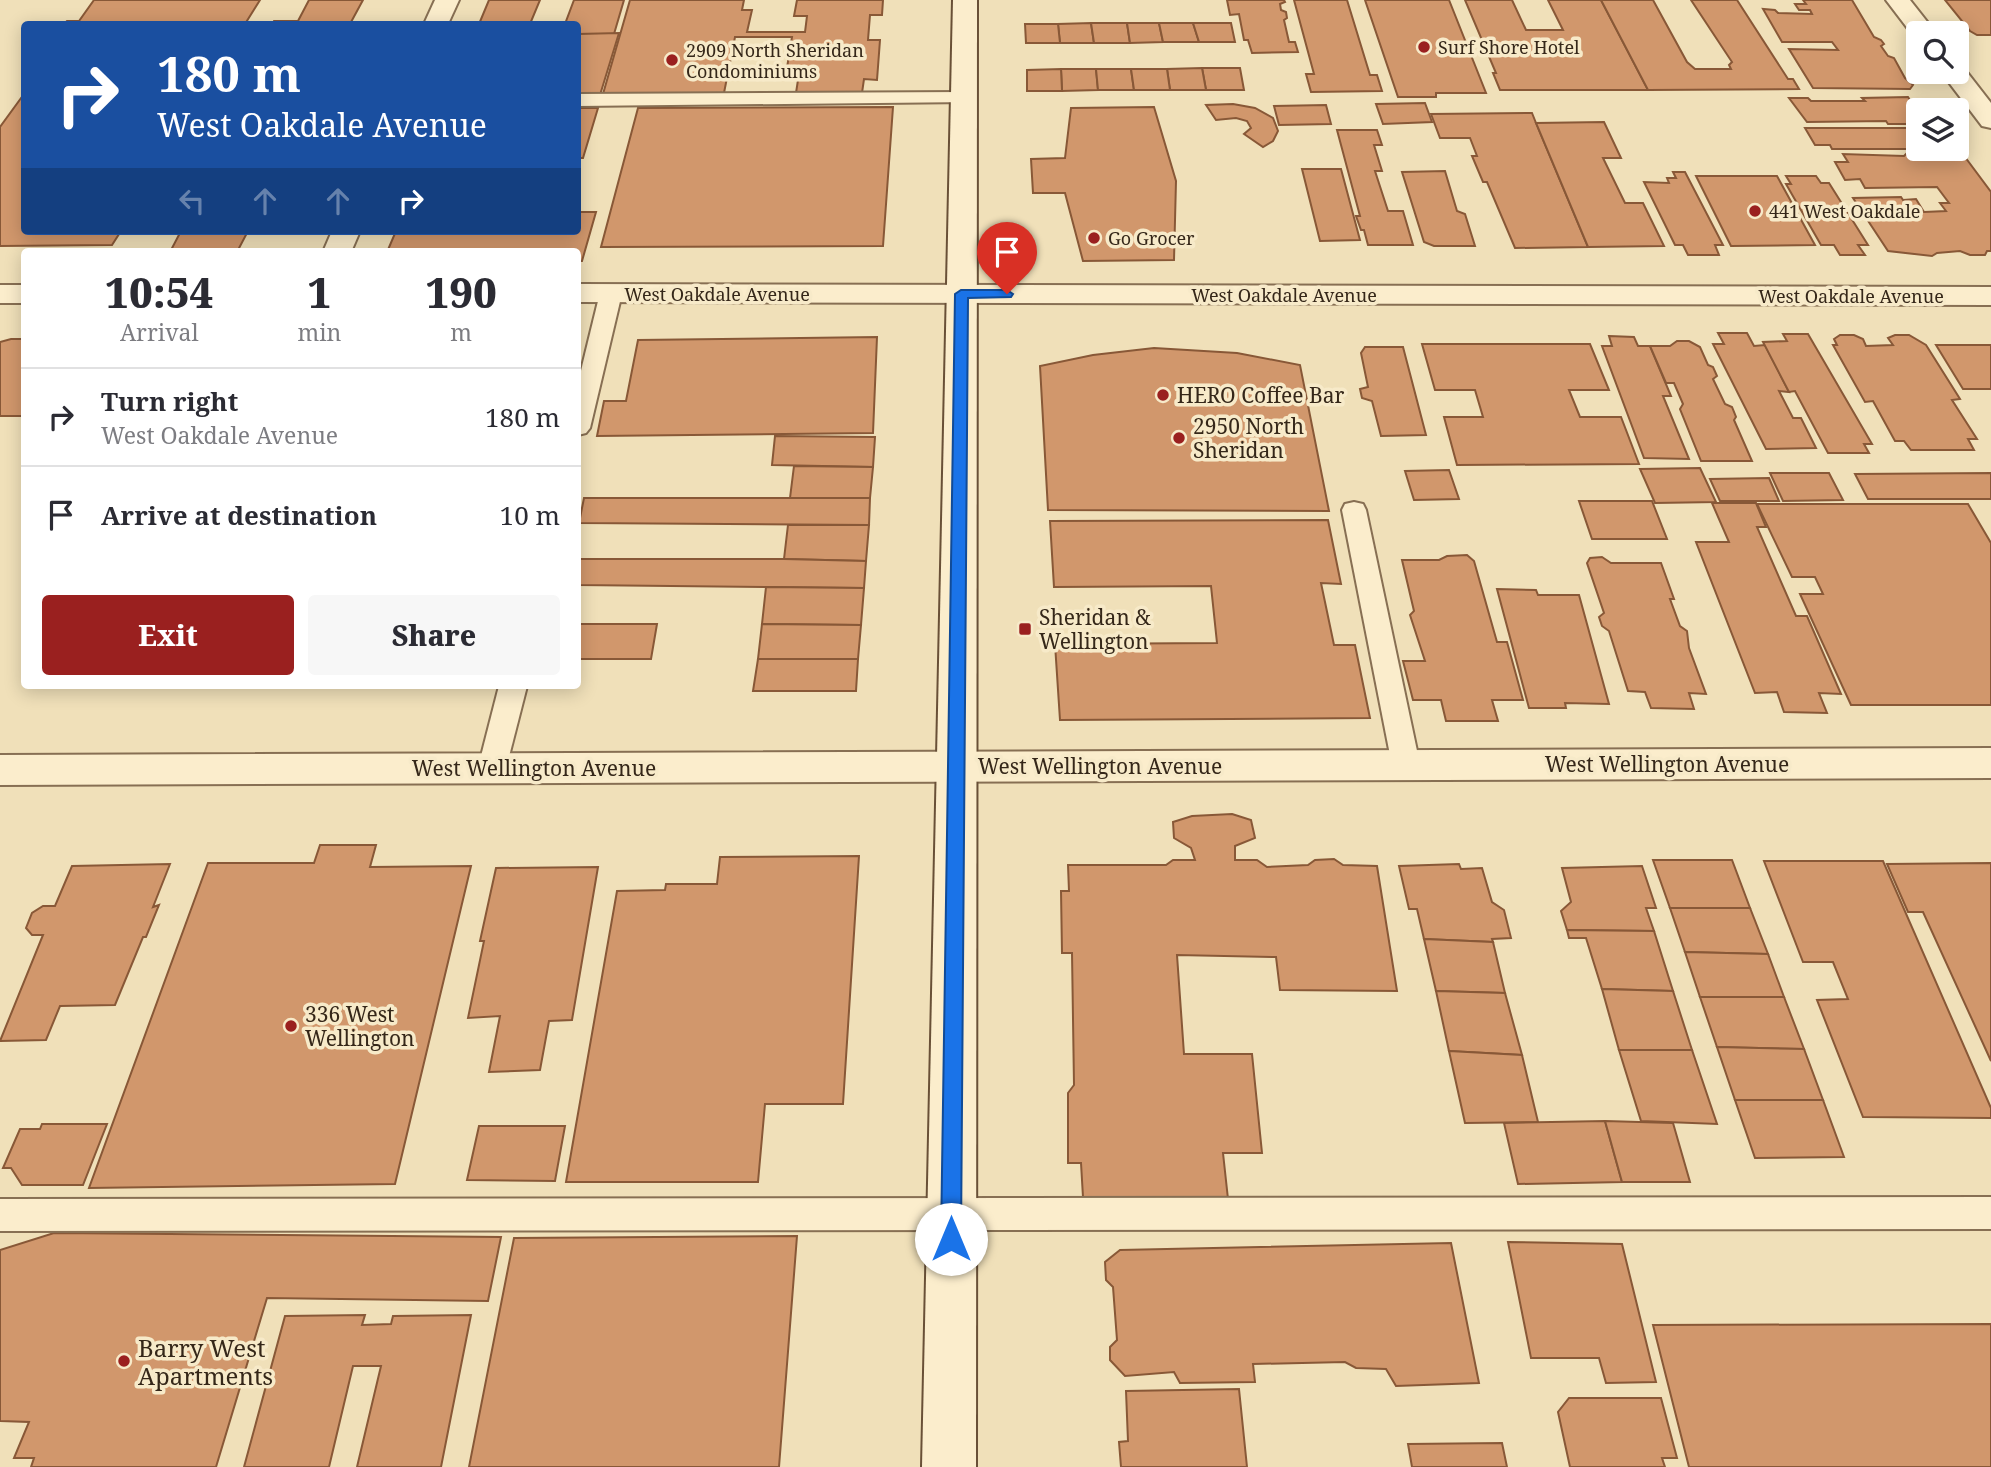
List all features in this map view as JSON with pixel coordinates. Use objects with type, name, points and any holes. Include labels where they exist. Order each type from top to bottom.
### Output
[{"type":"street","points":[[437,21],[447,0]]},
{"type":"street","points":[[949,1467],[965,0]]},
{"type":"street","points":[[1898,0],[1915,21]]},
{"type":"street","points":[[1968,84],[1982,96],[1991,120]]},
{"type":"street","points":[[0,293],[21,293]]},
{"type":"street","name":"West Oakdale Avenue","points":[[581,293],[1991,296]]},
{"type":"street","name":"West Wellington Avenue","points":[[0,770],[1991,763]]},
{"type":"lane","points":[[581,100],[964,98]]},
{"type":"lane","points":[[581,416],[611,293]]},
{"type":"lane","points":[[1354,510],[1406,765]]},
{"type":"lane","points":[[492,768],[512,689]]},
{"type":"lane","points":[[0,1215],[1991,1213]]},
{"type":"building","points":[[94,0],[260,0],[247,21],[79,21]]},
{"type":"building","points":[[309,0],[363,0],[352,21],[298,21]]},
{"type":"building","points":[[489,0],[540,0],[531,21],[480,21]]},
{"type":"building","points":[[574,0],[624,0],[614,34],[581,34],[581,21],[566,21]]},
{"type":"building","name":"2909 North Sheridan Condominiums","points":[[630,0],[744,0],[742,10],[752,10],[747,32],[805,32],[807,16],[794,16],[797,0],[883,0],[882,15],[870,15],[868,40],[880,40],[877,80],[864,79],[862,93],[796,93],[798,80],[785,80],[792,37],[735,37],[724,93],[603,94]]},
{"type":"building","points":[[1227,0],[1284,0],[1285,2],[1280,4],[1281,10],[1286,12],[1287,18],[1284,20],[1289,42],[1295,42],[1298,52],[1252,53],[1248,40],[1244,40],[1239,14],[1230,15]]},
{"type":"building","points":[[1294,0],[1347,0],[1370,75],[1377,75],[1382,91],[1311,92],[1306,74],[1314,74]]},
{"type":"building","name":"Surf Shore Hotel","points":[[1365,0],[1449,0],[1486,93],[1436,93],[1436,97],[1398,97]]},
{"type":"building","points":[[1465,0],[1512,0],[1526,30],[1563,30],[1548,0],[1601,0],[1648,90],[1500,90],[1493,73],[1496,73]]},
{"type":"building","points":[[1601,0],[1653,0],[1687,62],[1695,69],[1731,69],[1729,65],[1732,62],[1691,0],[1737,0],[1788,79],[1793,79],[1799,89],[1648,90]]},
{"type":"building","points":[[1803,0],[1852,0],[1874,37],[1881,40],[1884,44],[1881,46],[1888,56],[1894,58],[1906,79],[1906,84],[1913,85],[1910,89],[1813,88],[1789,49],[1838,50],[1832,42],[1782,42],[1763,9],[1775,10],[1778,13],[1812,14],[1810,10],[1799,10],[1795,4],[1806,4]]},
{"type":"building","points":[[1945,0],[1991,0],[1991,35],[1977,35],[1969,30],[1969,21],[1962,21]]},
{"type":"building","points":[[1091,23],[1094,43],[1060,43],[1058,24]]},
{"type":"building","points":[[1091,23],[1127,23],[1130,43],[1094,43]]},
{"type":"building","points":[[1127,23],[1159,23],[1163,42],[1130,43]]},
{"type":"building","points":[[1159,23],[1193,23],[1199,42],[1163,42]]},
{"type":"building","points":[[1193,23],[1231,23],[1235,42],[1199,42]]},
{"type":"building","points":[[1025,24],[1058,24],[1060,43],[1026,43]]},
{"type":"building","points":[[619,33],[600,95],[581,95],[581,34]]},
{"type":"building","points":[[1202,68],[1240,68],[1244,90],[1206,90]]},
{"type":"building","points":[[1202,68],[1206,90],[1170,90],[1167,69]]},
{"type":"building","points":[[1061,69],[1096,69],[1098,90],[1062,91]]},
{"type":"building","points":[[1061,69],[1062,91],[1027,91],[1027,70]]},
{"type":"building","points":[[1096,69],[1131,69],[1134,90],[1098,90]]},
{"type":"building","points":[[1131,69],[1167,69],[1170,90],[1134,90]]},
{"type":"building","points":[[1908,97],[1906,124],[1888,124],[1886,121],[1807,122],[1789,98],[1808,98],[1811,101],[1865,101],[1862,98]]},
{"type":"building","points":[[21,98],[21,235],[118,235],[112,245],[0,246],[0,127]]},
{"type":"building","points":[[1425,103],[1432,122],[1383,124],[1376,104]]},
{"type":"building","points":[[1233,104],[1255,108],[1273,118],[1278,131],[1273,141],[1263,147],[1244,134],[1251,128],[1247,121],[1236,118],[1216,120],[1206,105]]},
{"type":"building","points":[[1326,105],[1331,124],[1279,125],[1274,106]]},
{"type":"building","points":[[893,107],[883,246],[601,247],[638,108]]},
{"type":"building","points":[[1154,107],[1176,181],[1174,260],[1083,261],[1065,193],[1033,193],[1031,159],[1065,158],[1071,108]]},
{"type":"building","points":[[581,108],[598,108],[583,158]]},
{"type":"building","points":[[1532,113],[1588,247],[1515,248],[1487,182],[1483,182],[1472,156],[1477,156],[1470,138],[1440,138],[1431,114]]},
{"type":"building","points":[[1604,122],[1621,158],[1603,158],[1625,203],[1643,203],[1664,246],[1588,247],[1536,123]]},
{"type":"building","points":[[1805,128],[1906,128],[1906,149],[1832,149],[1830,145],[1815,145]]},
{"type":"building","points":[[1337,130],[1377,130],[1382,145],[1374,145],[1382,171],[1375,171],[1388,211],[1403,211],[1413,245],[1368,245],[1356,216],[1360,216]]},
{"type":"building","points":[[1843,154],[1906,154],[1906,161],[1968,161],[1991,192],[1991,251],[1987,251],[1985,255],[1970,255],[1960,251],[1932,256],[1888,251],[1853,198],[1916,199],[1924,212],[1946,211],[1940,203],[1949,203],[1937,187],[1865,188],[1860,179],[1845,180],[1835,162],[1848,162]]},
{"type":"building","points":[[1302,169],[1341,169],[1360,240],[1320,241]]},
{"type":"building","points":[[1445,171],[1457,211],[1465,214],[1475,246],[1434,246],[1424,242],[1402,172]]},
{"type":"building","points":[[1673,172],[1685,172],[1723,245],[1715,245],[1719,255],[1688,255],[1683,245],[1675,245],[1644,182],[1669,183],[1667,178],[1676,178]]},
{"type":"building","name":"441 West Oakdale","points":[[1696,176],[1777,176],[1815,245],[1731,246]]},
{"type":"building","points":[[1786,176],[1816,176],[1821,183],[1829,183],[1868,245],[1858,245],[1865,255],[1840,255],[1834,245],[1821,245],[1786,184],[1791,184]]},
{"type":"building","points":[[581,212],[596,212],[582,261],[581,248],[389,248],[394,235],[581,235]]},
{"type":"building","points":[[179,235],[246,235],[239,248],[172,248]]},
{"type":"building","points":[[1718,333],[1747,333],[1754,346],[1765,345],[1789,392],[1779,391],[1793,418],[1801,418],[1816,448],[1766,449],[1713,344],[1724,344]]},
{"type":"building","points":[[1783,334],[1808,334],[1872,444],[1864,444],[1869,453],[1828,453],[1795,391],[1789,392],[1763,342],[1787,341]]},
{"type":"building","points":[[1840,335],[1854,335],[1863,339],[1866,346],[1893,345],[1888,338],[1909,335],[1926,345],[1960,399],[1952,400],[1977,439],[1968,439],[1974,450],[1911,450],[1904,441],[1895,441],[1873,401],[1865,402],[1833,345],[1837,345],[1834,339]]},
{"type":"building","points":[[1609,336],[1634,337],[1638,346],[1650,346],[1671,396],[1663,396],[1689,459],[1644,458],[1602,346],[1612,346]]},
{"type":"building","points":[[877,337],[873,433],[597,436],[604,401],[626,401],[638,340]]},
{"type":"building","points":[[21,339],[21,416],[0,416],[0,342]]},
{"type":"building","points":[[1677,341],[1689,341],[1700,347],[1708,365],[1713,367],[1717,376],[1713,379],[1725,404],[1732,407],[1736,417],[1734,420],[1752,461],[1701,461],[1680,409],[1683,404],[1674,383],[1666,383],[1650,346],[1670,346]]},
{"type":"building","points":[[1422,344],[1590,344],[1609,390],[1569,390],[1580,417],[1621,417],[1639,464],[1457,465],[1444,417],[1483,417],[1475,390],[1435,390]]},
{"type":"building","points":[[1936,345],[1991,345],[1991,389],[1963,389]]},
{"type":"building","points":[[1365,347],[1403,347],[1426,435],[1381,436],[1372,401],[1362,398],[1360,389],[1368,387],[1361,353]]},
{"type":"building","name":"2950 North Sheridan","points":[[1154,348],[1237,353],[1300,365],[1329,511],[1048,510],[1040,366],[1093,355]]},
{"type":"building","points":[[775,436],[875,437],[873,467],[772,465]]},
{"type":"building","points":[[794,466],[873,467],[870,498],[790,498]]},
{"type":"building","points":[[1700,468],[1716,502],[1655,503],[1640,469]]},
{"type":"building","points":[[1449,470],[1459,499],[1414,500],[1405,471]]},
{"type":"building","points":[[1770,473],[1829,473],[1843,500],[1783,501]]},
{"type":"building","points":[[1991,473],[1991,499],[1868,499],[1855,474]]},
{"type":"building","points":[[1769,478],[1779,501],[1720,501],[1710,479]]},
{"type":"building","points":[[584,498],[870,498],[869,525],[581,523]]},
{"type":"building","points":[[1579,501],[1652,501],[1667,539],[1592,539]]},
{"type":"building","points":[[1712,503],[1756,503],[1766,527],[1757,527],[1796,616],[1807,616],[1841,694],[1819,693],[1827,713],[1784,712],[1777,692],[1755,693],[1696,542],[1729,542]]},
{"type":"building","points":[[1757,504],[1968,504],[1991,543],[1991,705],[1851,705],[1800,594],[1823,594],[1815,577],[1792,577]]},
{"type":"building","points":[[1328,520],[1341,584],[1321,583],[1334,645],[1355,645],[1370,718],[1060,720],[1055,644],[1217,643],[1211,586],[1054,587],[1050,521]]},
{"type":"building","points":[[788,525],[869,525],[866,561],[784,559]]},
{"type":"building","points":[[1467,555],[1474,561],[1497,642],[1507,642],[1523,700],[1492,700],[1498,721],[1446,721],[1441,700],[1413,700],[1403,661],[1425,661],[1410,615],[1414,611],[1402,560],[1439,560],[1447,556]]},
{"type":"building","points":[[1602,557],[1611,563],[1661,563],[1674,599],[1670,599],[1680,626],[1687,631],[1689,648],[1706,694],[1689,693],[1694,709],[1651,708],[1645,692],[1628,691],[1609,631],[1602,626],[1599,617],[1604,613],[1587,563],[1590,558]]},
{"type":"building","points":[[581,559],[866,561],[864,588],[581,585]]},
{"type":"building","points":[[766,587],[864,588],[861,625],[762,624]]},
{"type":"building","points":[[1497,589],[1536,590],[1538,595],[1579,595],[1609,704],[1565,703],[1566,708],[1529,708]]},
{"type":"building","points":[[581,624],[657,624],[651,659],[581,659]]},
{"type":"building","points":[[762,624],[861,625],[858,659],[758,659]]},
{"type":"building","points":[[758,659],[858,659],[856,691],[753,691]]},
{"type":"building","points":[[1232,814],[1251,820],[1255,838],[1235,846],[1235,860],[1257,860],[1267,867],[1308,865],[1315,860],[1334,859],[1343,865],[1377,866],[1397,991],[1280,990],[1276,957],[1177,955],[1184,1054],[1252,1054],[1262,1153],[1223,1153],[1228,1199],[1083,1197],[1081,1163],[1068,1163],[1068,1093],[1074,1085],[1072,953],[1062,953],[1061,891],[1069,891],[1068,865],[1166,865],[1173,860],[1195,860],[1191,848],[1174,838],[1173,822],[1192,816]]},
{"type":"building","name":"336 West Wellington","points":[[320,845],[376,845],[370,867],[471,866],[395,1184],[89,1188],[208,863],[314,863]]},
{"type":"building","points":[[859,856],[843,1104],[765,1104],[758,1182],[566,1182],[617,891],[665,890],[666,884],[717,884],[720,857]]},
{"type":"building","points":[[1653,860],[1732,860],[1750,908],[1670,908]]},
{"type":"building","points":[[1764,861],[1883,861],[1991,1108],[1991,1118],[1863,1117],[1817,1000],[1848,999],[1833,962],[1803,962]]},
{"type":"building","points":[[1991,863],[1991,1061],[1923,912],[1908,912],[1887,864]]},
{"type":"building","points":[[170,864],[153,907],[159,905],[115,1005],[60,1006],[46,1040],[0,1041],[43,935],[32,935],[26,928],[32,913],[43,906],[55,906],[72,866]]},
{"type":"building","points":[[1459,864],[1461,869],[1482,868],[1492,902],[1504,910],[1511,938],[1492,939],[1493,942],[1424,939],[1417,909],[1409,909],[1399,866]]},
{"type":"building","points":[[1642,866],[1656,908],[1646,908],[1654,931],[1567,930],[1561,911],[1571,902],[1562,868]]},
{"type":"building","points":[[598,867],[572,1020],[549,1021],[540,1070],[489,1072],[500,1016],[468,1018],[484,941],[480,941],[496,868]]},
{"type":"building","points":[[1670,908],[1750,908],[1768,954],[1685,952]]},
{"type":"building","points":[[1567,930],[1654,931],[1673,991],[1602,989],[1586,938],[1569,938]]},
{"type":"building","points":[[1424,939],[1493,942],[1505,993],[1436,991]]},
{"type":"building","points":[[1685,952],[1768,954],[1784,997],[1700,997]]},
{"type":"building","points":[[1602,989],[1673,991],[1692,1050],[1619,1050]]},
{"type":"building","points":[[1436,991],[1505,993],[1522,1055],[1449,1051]]},
{"type":"building","points":[[1700,997],[1784,997],[1804,1049],[1717,1047]]},
{"type":"building","points":[[1717,1047],[1804,1049],[1823,1100],[1735,1100]]},
{"type":"building","points":[[1619,1050],[1692,1050],[1717,1124],[1641,1121]]},
{"type":"building","points":[[1449,1051],[1522,1055],[1538,1122],[1465,1123]]},
{"type":"building","points":[[1735,1100],[1823,1100],[1844,1157],[1755,1158]]},
{"type":"building","points":[[1605,1121],[1622,1182],[1518,1184],[1504,1123]]},
{"type":"building","points":[[1605,1121],[1673,1123],[1690,1182],[1622,1182]]},
{"type":"building","points":[[42,1124],[107,1124],[83,1185],[22,1185],[11,1168],[3,1168],[20,1129],[40,1129]]},
{"type":"building","points":[[479,1126],[565,1126],[555,1181],[467,1180]]},
{"type":"building","name":"Barry West Apartments","points":[[54,1233],[501,1237],[488,1301],[267,1298],[216,1467],[31,1467],[34,1458],[14,1458],[29,1422],[0,1421],[0,1250]]},
{"type":"building","points":[[797,1236],[779,1467],[469,1467],[514,1238]]},
{"type":"building","points":[[1508,1242],[1622,1244],[1656,1382],[1606,1383],[1599,1358],[1531,1358]]},
{"type":"building","points":[[1451,1243],[1479,1383],[1396,1386],[1386,1369],[1356,1368],[1345,1362],[1253,1364],[1255,1382],[1180,1383],[1174,1372],[1125,1376],[1110,1360],[1110,1347],[1117,1340],[1113,1287],[1106,1280],[1105,1262],[1120,1250]]},
{"type":"building","points":[[365,1315],[362,1325],[391,1324],[393,1316],[471,1315],[441,1467],[357,1467],[381,1366],[353,1366],[329,1467],[244,1467],[285,1316]]},
{"type":"building","points":[[1991,1324],[1991,1467],[1689,1467],[1653,1325]]},
{"type":"building","points":[[1239,1389],[1247,1467],[1121,1467],[1119,1442],[1128,1441],[1126,1391]]},
{"type":"building","points":[[1569,1398],[1661,1398],[1677,1458],[1662,1458],[1665,1467],[1570,1467],[1558,1412]]},
{"type":"building","points":[[1502,1443],[1507,1467],[1412,1467],[1408,1444]]},
{"type":"place","name":"Surf Shore Hotel","points":[[1424,47]]},
{"type":"place","name":"2909 North Sheridan Condominiums","points":[[672,60]]},
{"type":"place","name":"441 West Oakdale","points":[[1755,211]]},
{"type":"place","name":"Go Grocer","points":[[1094,238]]},
{"type":"place","name":"HERO Coffee Bar","points":[[1163,395]]},
{"type":"place","name":"2950 North Sheridan","points":[[1179,438]]},
{"type":"place","name":"Sheridan & Wellington","points":[[1025,629]]},
{"type":"place","name":"336 West Wellington","points":[[291,1026]]},
{"type":"place","name":"Barry West Apartments","points":[[124,1361]]},
{"type":"route","points":[[951,1239],[961,294],[1007,294]]}]
